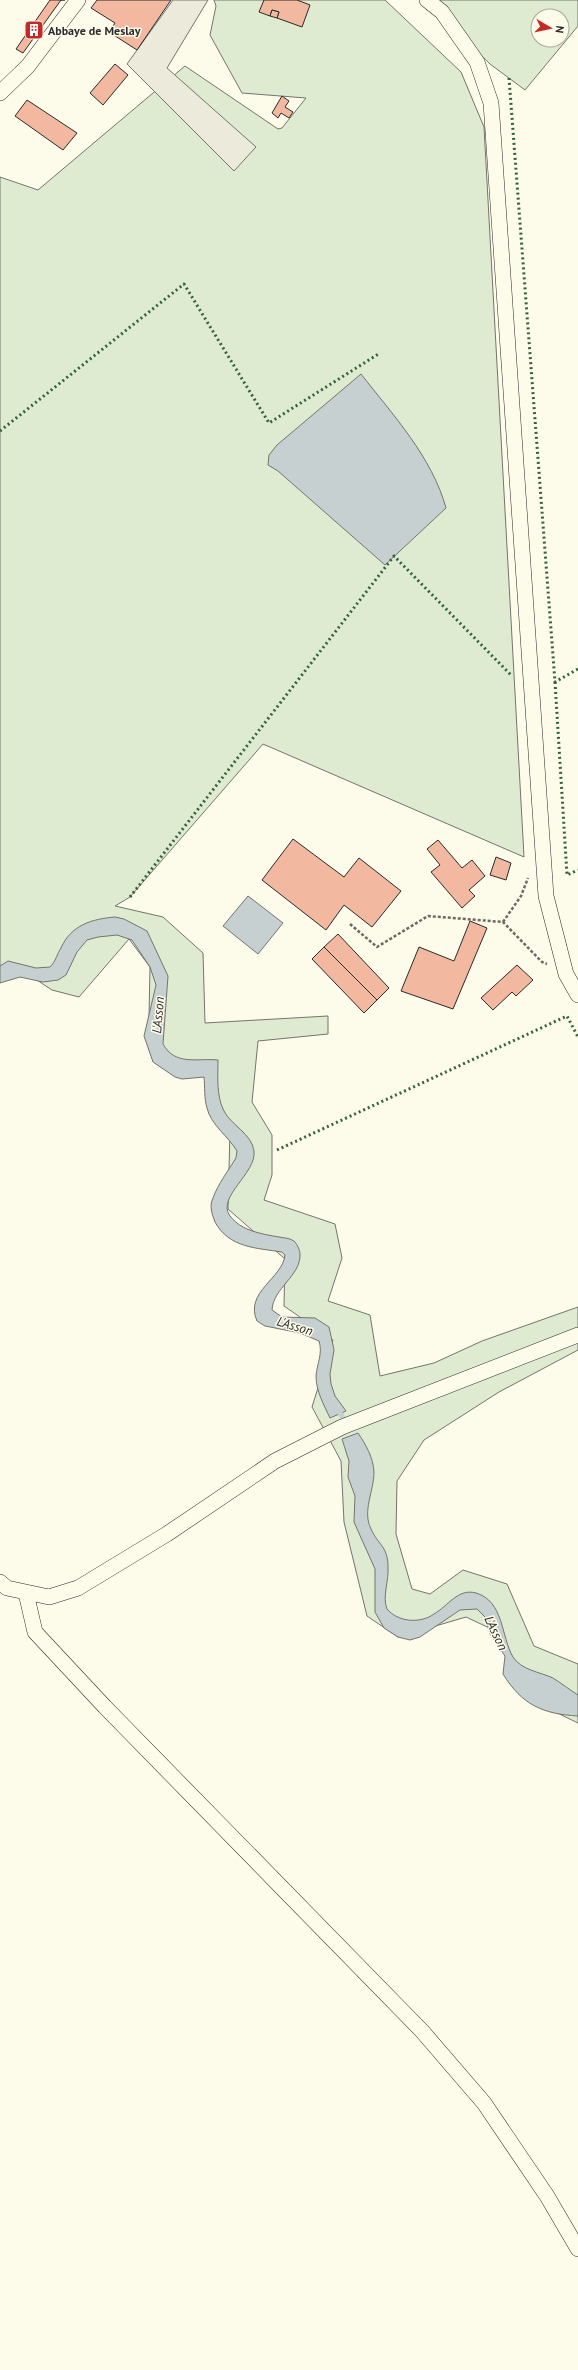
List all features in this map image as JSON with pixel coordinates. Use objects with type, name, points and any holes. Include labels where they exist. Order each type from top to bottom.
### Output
[{"type":"street","points":[[0,93],[28,66],[78,0]]},
{"type":"street","points":[[427,0],[442,12],[477,62],[491,103],[546,896],[566,974],[578,995]]},
{"type":"street","points":[[0,1582],[7,1588],[26,1593],[49,1596],[78,1588],[167,1534],[275,1461],[329,1434],[578,1335]]},
{"type":"street","points":[[26,1593],[35,1632],[105,1707],[422,2031],[484,2104],[547,2196],[578,2249]]},
{"type":"path","points":[[503,922],[521,896],[530,875]]},
{"type":"path","points":[[350,924],[377,947],[428,916],[503,922],[542,962],[566,974]]},
{"type":"green space","points":[[214,0],[385,0],[461,72],[484,127],[524,857],[263,744],[130,897],[115,906],[163,917],[203,953],[205,1023],[328,1016],[328,1034],[258,1041],[252,1102],[272,1135],[272,1175],[264,1200],[335,1224],[342,1258],[328,1301],[370,1315],[380,1376],[434,1363],[482,1341],[578,1307],[578,1350],[499,1392],[424,1440],[397,1481],[396,1534],[412,1589],[430,1594],[463,1570],[507,1584],[534,1646],[578,1664],[578,1723],[520,1695],[498,1632],[466,1617],[398,1637],[367,1616],[344,1522],[341,1461],[312,1407],[333,1340],[284,1306],[285,1259],[228,1209],[230,1130],[210,1079],[168,1064],[149,1017],[150,967],[129,939],[79,997],[52,990],[14,965],[0,973],[0,177],[38,190],[185,66],[278,129],[282,128],[306,98],[242,93],[210,35],[216,6]]},
{"type":"green space","points":[[425,0],[578,0],[578,26],[570,36],[570,8],[530,8],[530,48],[560,48],[525,90],[490,64]]},
{"type":"shaded area","points":[[173,0],[208,0],[167,68],[256,147],[234,171],[127,64]]},
{"type":"water","points":[[361,374],[410,437],[421,454],[440,489],[446,508],[385,565],[278,471],[268,465],[269,455],[277,445]]},
{"type":"water","points":[[248,896],[283,923],[258,954],[223,926]]},
{"type":"water","points":[[115,917],[124,919],[147,931],[168,976],[163,1044],[168,1051],[174,1056],[187,1060],[218,1060],[218,1086],[221,1105],[231,1121],[249,1140],[254,1151],[250,1168],[232,1193],[228,1201],[227,1209],[230,1216],[240,1225],[259,1233],[291,1239],[297,1245],[300,1252],[299,1262],[292,1276],[277,1295],[272,1310],[282,1317],[315,1318],[329,1327],[334,1350],[330,1374],[331,1384],[335,1396],[346,1411],[330,1418],[321,1398],[316,1382],[320,1354],[319,1341],[300,1333],[265,1326],[257,1321],[254,1311],[256,1302],[260,1293],[283,1263],[285,1255],[282,1252],[254,1248],[236,1242],[221,1231],[215,1222],[211,1210],[211,1204],[220,1183],[236,1158],[237,1151],[212,1120],[209,1114],[205,1100],[204,1077],[182,1079],[175,1077],[153,1062],[144,1036],[156,985],[150,967],[132,940],[117,935],[87,940],[77,952],[66,975],[58,980],[43,982],[20,977],[0,983],[0,966],[8,961],[36,968],[50,967],[65,940],[76,929],[98,919]]},
{"type":"water","points":[[358,1433],[369,1451],[374,1472],[368,1515],[371,1529],[384,1550],[388,1560],[385,1594],[387,1609],[397,1617],[416,1620],[428,1617],[439,1611],[458,1595],[464,1593],[476,1593],[485,1597],[497,1611],[509,1649],[516,1661],[526,1668],[553,1678],[578,1695],[578,1716],[554,1713],[534,1706],[510,1685],[503,1674],[505,1656],[490,1634],[485,1617],[477,1609],[460,1610],[420,1637],[410,1640],[398,1637],[384,1628],[375,1612],[375,1569],[354,1522],[355,1496],[348,1477],[349,1461],[342,1439]]},
{"type":"building","name":"Abbaye de Meslay","points":[[50,0],[61,0],[23,53],[16,49]]},
{"type":"building","points":[[97,0],[171,0],[137,50],[109,32],[115,23],[91,8]]},
{"type":"building","points":[[264,0],[297,0],[310,5],[302,27],[277,18],[279,12],[272,10],[270,16],[259,12]]},
{"type":"building","points":[[272,10],[279,12],[277,18],[270,16]]},
{"type":"building","points":[[115,64],[128,75],[103,105],[90,93]]},
{"type":"building","points":[[282,96],[289,101],[285,107],[293,112],[289,118],[281,113],[278,118],[272,113]]},
{"type":"building","points":[[27,100],[77,133],[63,150],[15,116]]},
{"type":"building","points":[[293,839],[344,877],[359,858],[401,891],[372,927],[344,905],[326,930],[262,880]]},
{"type":"building","points":[[438,840],[462,868],[472,860],[485,876],[469,890],[475,896],[462,908],[431,872],[440,865],[427,849]]},
{"type":"building","points":[[496,857],[511,863],[506,880],[490,875]]},
{"type":"building","points":[[470,921],[487,928],[453,1009],[401,991],[419,947],[454,961]]},
{"type":"building","points":[[338,934],[389,988],[377,1000],[324,947]]},
{"type":"building","points":[[324,947],[377,1000],[364,1013],[312,959]]},
{"type":"building","points":[[517,965],[533,980],[516,996],[512,992],[493,1010],[481,998]]},
{"type":"waterway","name":"L'Asson","points":[[337,1408],[343,1418]]},
{"type":"hedge","points":[[509,78],[555,682],[578,669]]},
{"type":"hedge","points":[[0,431],[184,284],[269,423],[380,353]]},
{"type":"hedge","points":[[130,897],[394,556],[511,675]]},
{"type":"hedge","points":[[555,682],[567,875],[578,870]]},
{"type":"hedge","points":[[277,1150],[567,1016],[578,1037]]},
{"type":"place","name":"Abbaye de Meslay","points":[[34,30]]}]
